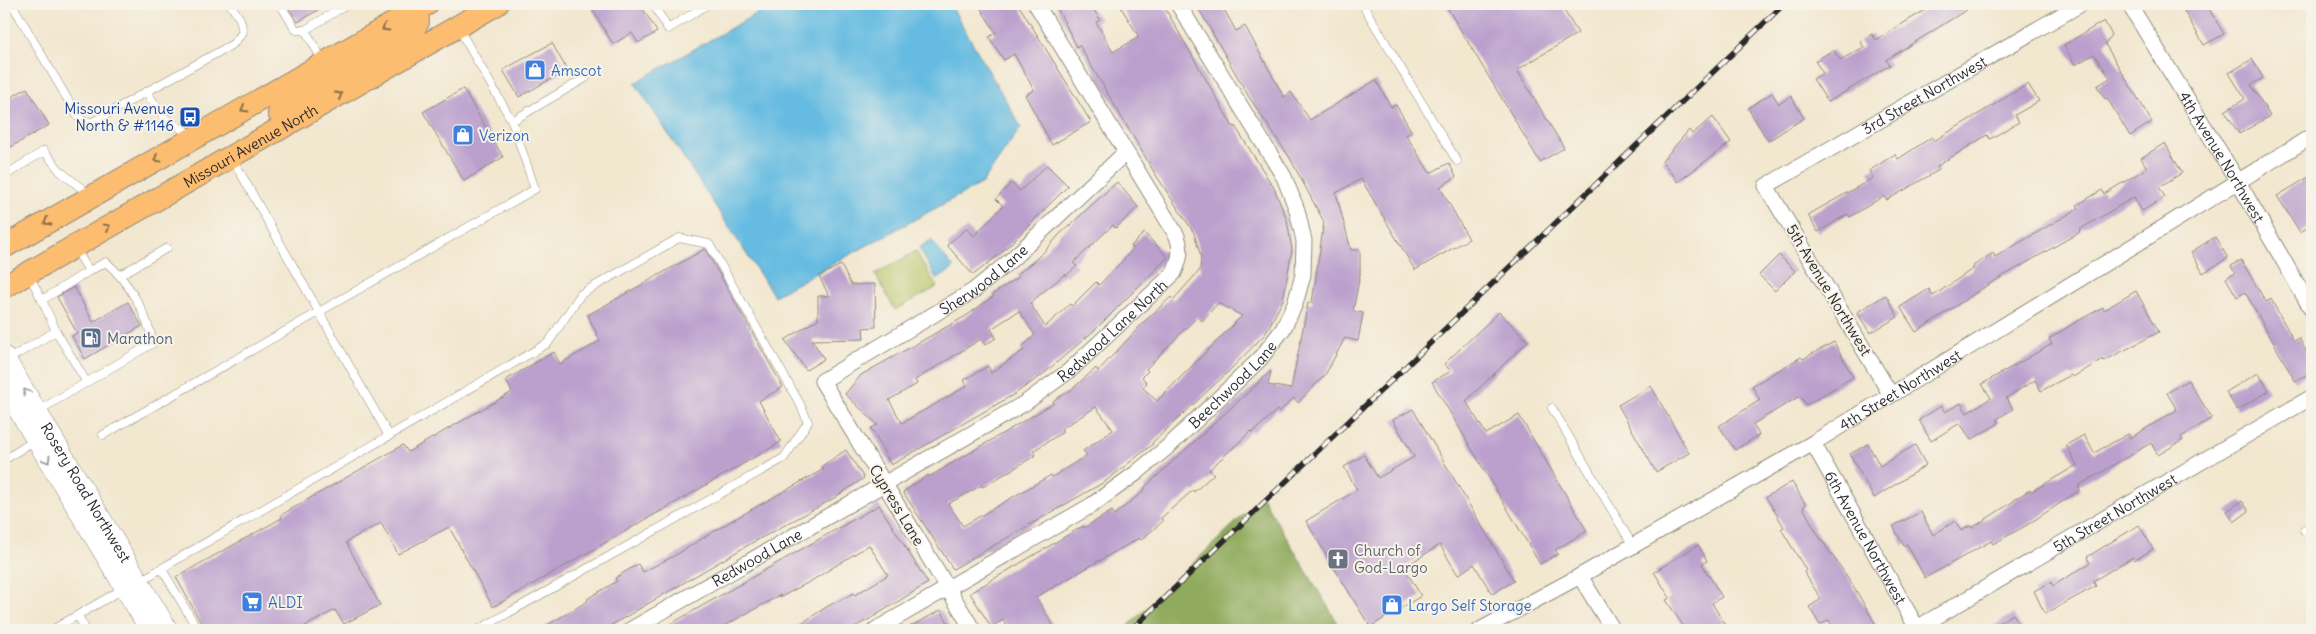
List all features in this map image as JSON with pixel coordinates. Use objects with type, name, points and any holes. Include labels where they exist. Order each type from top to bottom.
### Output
[{"type":"main road","points":[[458,26],[459,4]]},
{"type":"main road","name":"Missouri Avenue North","points":[[4,287],[497,4]]},
{"type":"main road","points":[[4,247],[324,63],[419,6]]},
{"type":"main road","points":[[272,133],[280,111],[411,33],[418,22],[419,6]]},
{"type":"street","name":"Redwood Lane North","points":[[885,484],[1025,403],[1069,371],[1174,273],[1180,259],[1180,246],[1176,236],[1036,4]]},
{"type":"street","name":"Beechwood Lane","points":[[875,630],[1092,505],[1135,474],[1170,445],[1260,359],[1283,329],[1295,304],[1303,275],[1304,241],[1297,210],[1284,177],[1178,4]]},
{"type":"street","name":"3rd Street Northwest","points":[[1766,186],[2081,4]]},
{"type":"street","name":"4th Avenue Northwest","points":[[2129,4],[2237,180],[2312,310]]},
{"type":"street","name":"4th Street Northwest","points":[[1480,630],[1580,576],[1813,443],[2237,180],[2312,136]]},
{"type":"street","name":"Sherwood Lane","points":[[822,381],[973,292],[1011,260],[1125,152]]},
{"type":"street","name":"5th Avenue Northwest","points":[[1766,186],[1891,395]]},
{"type":"street","name":"Rosery Road Northwest","points":[[6,358],[169,630]]},
{"type":"street","name":"Cypress Lane","points":[[822,381],[973,630]]},
{"type":"street","name":"Rosery Road Northwest","points":[[4,388],[149,630]]},
{"type":"street","name":"5th Street Northwest","points":[[1917,629],[2312,397]]},
{"type":"street","name":"6th Avenue Northwest","points":[[1813,443],[1917,629]]},
{"type":"street","name":"Redwood Lane","points":[[630,630],[885,484]]},
{"type":"street","points":[[68,497],[87,510],[124,571],[140,581]]},
{"type":"street","points":[[1580,576],[1613,630]]},
{"type":"lane","points":[[12,4],[78,117],[84,122],[93,122],[147,94],[233,44],[242,32],[240,19],[230,4]]},
{"type":"lane","points":[[280,4],[296,30],[305,30],[348,4]]},
{"type":"lane","points":[[653,4],[668,29],[708,4]]},
{"type":"lane","points":[[1366,4],[1364,7],[1457,161]]},
{"type":"lane","points":[[103,435],[535,188],[512,121],[458,26]]},
{"type":"lane","points":[[305,30],[324,63]]},
{"type":"lane","points":[[512,121],[587,78]]},
{"type":"lane","points":[[147,94],[166,119],[194,138]]},
{"type":"lane","points":[[4,176],[44,151],[61,172],[91,196]]},
{"type":"lane","points":[[231,156],[389,436]]},
{"type":"lane","points":[[140,581],[548,343],[581,294],[679,238],[710,244],[800,404],[808,422],[784,458],[478,630]]},
{"type":"lane","points":[[74,246],[89,270]]},
{"type":"lane","points":[[120,275],[167,248]]},
{"type":"lane","points":[[38,411],[154,343],[150,324],[120,275],[106,262],[89,270],[42,300]]},
{"type":"lane","points":[[28,273],[56,331],[86,383]]},
{"type":"lane","points":[[6,358],[56,331]]},
{"type":"lane","points":[[1552,408],[1633,546]]},
{"type":"lane","points":[[4,460],[35,440]]},
{"type":"lane","points":[[2304,530],[2312,525]]},
{"type":"lane","points":[[162,568],[198,630]]},
{"type":"lane","points":[[52,630],[123,589]]},
{"type":"lane","points":[[78,616],[86,630]]},
{"type":"green space","points":[[916,251],[937,287],[895,310],[875,274]]},
{"type":"green space","points":[[1262,497],[1342,630],[1124,630]]},
{"type":"water","points":[[773,4],[950,4],[1021,127],[982,183],[774,296],[635,83]]},
{"type":"water","points":[[931,240],[954,268],[937,280],[919,248]]},
{"type":"building","points":[[286,4],[328,4],[298,22]]},
{"type":"building","points":[[589,4],[640,4],[657,32],[638,43],[632,33],[613,44]]},
{"type":"building","points":[[978,4],[1018,4],[1091,122],[1052,145],[1025,95],[1034,90],[1014,54],[1004,60],[989,37],[996,33]]},
{"type":"building","points":[[1055,4],[1090,4],[1100,20],[1096,22],[1113,52],[1139,37],[1119,4],[1161,4],[1165,8],[1233,127],[1235,126],[1274,188],[1287,220],[1292,250],[1283,300],[1265,334],[1153,444],[1106,481],[953,569],[903,492],[928,475],[929,477],[1054,403],[1053,401],[1071,390],[1096,368],[1098,371],[1145,321],[1171,297],[1173,300],[1200,270],[1201,257],[1194,233],[1154,172],[1079,45],[1077,47]],"holes":[[[1218,303],[1242,316],[1157,401],[1143,388],[1147,383],[1142,377],[1148,371],[1146,369],[1197,317],[1202,321]],[[1096,407],[1113,430],[1083,451],[1087,455],[1052,477],[1051,475],[963,526],[948,504],[982,485],[983,487],[1036,455],[1033,451],[1063,432],[1061,429]]]},
{"type":"building","points":[[1196,4],[1221,4],[1236,31],[1245,26],[1284,97],[1291,92],[1310,120],[1376,80],[1391,107],[1396,105],[1412,132],[1406,135],[1430,173],[1449,163],[1456,177],[1440,187],[1469,239],[1415,270],[1361,179],[1336,193],[1351,250],[1360,250],[1360,274],[1353,311],[1363,313],[1358,341],[1345,338],[1325,375],[1298,403],[1294,398],[1279,412],[1277,410],[1252,433],[1251,431],[1209,470],[1214,474],[1161,518],[1163,521],[1141,540],[1139,538],[1036,597],[1056,630],[1009,630],[1003,620],[991,627],[970,593],[1083,526],[1084,528],[1112,511],[1114,515],[1145,490],[1144,488],[1271,371],[1268,385],[1291,389],[1308,303],[1312,303],[1324,222],[1290,158],[1249,97]]},
{"type":"building","points":[[1445,4],[1560,4],[1578,33],[1517,70],[1564,148],[1540,162]]},
{"type":"building","points":[[1935,4],[1976,4],[1886,60],[1890,65],[1828,102],[1813,79],[1823,73],[1815,61],[1833,50],[1840,60],[1864,47],[1860,41],[1872,34],[1876,40]]},
{"type":"building","points":[[2180,4],[2206,4],[2224,34],[2204,45]]},
{"type":"building","points":[[2104,21],[2112,35],[2105,44],[2152,122],[2130,136],[2107,98],[2105,99],[2097,86],[2110,78],[2094,54],[2075,65],[2064,45]]},
{"type":"building","name":"Amscot","points":[[552,43],[567,70],[519,97],[503,70]]},
{"type":"building","points":[[2252,59],[2263,78],[2251,85],[2270,116],[2239,134],[2225,111],[2245,99],[2229,73]]},
{"type":"building","points":[[2028,84],[2039,101],[2015,115],[2019,122],[1990,139],[1987,135],[1937,166],[1939,170],[1887,200],[1884,196],[1850,217],[1848,214],[1818,232],[1808,215],[1873,178],[1869,171],[1895,154],[1898,159],[1932,137],[1934,141]]},
{"type":"building","points":[[27,88],[49,125],[4,151],[4,101]]},
{"type":"building","name":"Verizon","points":[[463,89],[503,157],[464,181],[423,112]]},
{"type":"building","points":[[1772,93],[1779,104],[1791,96],[1804,118],[1768,141],[1748,108]]},
{"type":"building","points":[[1713,117],[1731,142],[1678,182],[1662,161],[1689,130],[1692,134]]},
{"type":"building","points":[[2165,143],[2182,173],[2159,187],[2165,197],[2142,211],[2134,197],[2079,230],[2080,232],[1986,286],[1916,332],[1900,307],[1929,289],[1933,296],[1993,253],[1995,257],[2079,208],[2077,205],[2102,190],[2104,194],[2147,168],[2141,158]]},
{"type":"building","points":[[1047,165],[1068,186],[1000,254],[973,275],[947,245],[967,228],[974,236],[1003,206],[996,199],[1011,183],[1020,191]]},
{"type":"building","points":[[2312,175],[2312,225],[2300,232],[2277,196]]},
{"type":"building","points":[[1117,182],[1138,207],[1116,228],[1113,225],[1073,263],[1077,266],[1066,276],[1065,274],[1030,303],[1045,327],[1070,304],[1072,306],[1096,282],[1099,285],[1127,256],[1133,248],[1131,246],[1144,233],[1168,257],[1096,329],[1042,375],[1013,395],[891,465],[871,428],[878,425],[845,394],[861,375],[966,316],[994,296],[993,294],[1019,277],[1017,275],[1044,252],[1059,235]],"holes":[[[1019,311],[1035,335],[1022,347],[1024,350],[991,373],[988,366],[964,380],[967,386],[902,423],[889,400],[917,384],[915,380],[981,339],[985,345],[996,338],[991,329]]]},
{"type":"building","points":[[2215,237],[2228,258],[2203,273],[2191,252]]},
{"type":"building","points":[[705,249],[783,387],[759,401],[781,442],[493,607],[449,527],[398,554],[381,523],[346,542],[380,605],[344,624],[335,610],[298,630],[205,630],[176,577],[282,518],[281,515],[403,445],[408,452],[512,392],[506,380],[554,352],[560,364],[600,341],[588,315]]},
{"type":"building","points":[[1779,255],[1795,271],[1775,291],[1759,275]]},
{"type":"building","points":[[2241,260],[2266,302],[2271,299],[2294,341],[2299,338],[2312,362],[2312,372],[2295,381],[2245,292],[2237,297],[2226,278],[2235,273],[2231,266]]},
{"type":"building","points":[[841,265],[851,285],[875,284],[876,327],[863,328],[864,339],[812,340],[824,359],[806,370],[785,340],[818,319],[818,296],[829,296],[819,276]]},
{"type":"building","points":[[74,287],[93,322],[128,302],[142,326],[85,359],[72,336],[77,333],[57,297]]},
{"type":"building","points":[[2136,291],[2159,332],[2104,361],[2103,359],[2073,377],[2071,375],[2041,391],[2035,380],[2006,398],[2013,409],[1997,419],[1999,423],[1971,440],[1960,423],[1931,441],[1919,420],[1941,406],[1945,412],[1961,403],[1967,413],[1991,398],[1982,384],[2052,344],[2049,339],[2071,325],[2103,307],[2104,310]]},
{"type":"building","points":[[1886,295],[1898,317],[1870,333],[1857,312]]},
{"type":"building","points":[[1499,312],[1528,341],[1466,401],[1486,434],[1519,415],[1587,531],[1555,550],[1558,554],[1540,564],[1432,382],[1451,371],[1444,364]]},
{"type":"building","points":[[1834,342],[1853,377],[1806,405],[1800,396],[1753,424],[1759,435],[1735,450],[1719,426],[1760,400],[1752,386],[1801,357],[1803,359]]},
{"type":"building","points":[[2258,373],[2269,391],[2237,410],[2226,392]]},
{"type":"building","points":[[2188,380],[2212,418],[2181,437],[2183,440],[2158,455],[2151,443],[2078,486],[2080,490],[2027,525],[1993,544],[1991,541],[1925,578],[1907,544],[1904,546],[1893,526],[1921,512],[1933,535],[1955,521],[1961,531],[1970,526],[1972,528],[2013,500],[2030,490],[2031,492],[2077,465],[2066,445],[2084,435],[2094,453],[2128,434],[2130,438],[2177,410],[2167,393]]},
{"type":"building","points":[[1651,386],[1689,453],[1656,472],[1618,405]]},
{"type":"building","points":[[1413,409],[1514,581],[1492,594],[1474,564],[1458,575],[1440,545],[1404,567],[1421,596],[1370,627],[1306,521],[1357,490],[1344,467],[1364,455],[1378,478],[1414,457],[1393,420]]},
{"type":"building","points":[[1868,444],[1880,466],[1915,445],[1926,465],[1874,498],[1850,454]]},
{"type":"building","points":[[846,450],[864,478],[831,500],[750,544],[603,630],[539,630],[588,601],[587,599],[617,581],[615,578],[638,564],[643,572],[674,556],[731,521],[824,469],[822,466]]},
{"type":"building","points":[[1792,482],[1806,505],[1803,507],[1818,535],[1851,582],[1879,630],[1834,630],[1829,620],[1820,625],[1809,607],[1821,599],[1804,572],[1806,570],[1781,529],[1784,527],[1766,497]]},
{"type":"building","points":[[2242,501],[2249,511],[2234,522],[2227,511]]},
{"type":"building","points":[[879,505],[928,583],[868,620],[848,630],[791,630],[828,606],[854,593],[855,595],[888,575],[869,545],[811,581],[781,597],[780,595],[717,630],[660,630]]},
{"type":"building","points":[[2139,525],[2153,549],[2135,560],[2133,557],[2093,581],[2096,586],[2045,614],[2034,591],[2051,582],[2053,586],[2090,563],[2087,557]]},
{"type":"building","points":[[1698,545],[1707,561],[1702,564],[1722,597],[1712,603],[1728,630],[1686,630],[1666,600],[1670,598],[1654,572]]},
{"type":"building","points":[[941,610],[952,630],[904,630]]},
{"type":"building","points":[[2013,614],[2023,630],[1987,630]]},
{"type":"railway","points":[[1131,630],[1784,4]]},
{"type":"place","name":"Amscot","points":[[535,70]]},
{"type":"place","name":"Missouri Avenue North & #1146","points":[[190,117]]},
{"type":"place","name":"Verizon","points":[[463,135]]},
{"type":"place","name":"Marathon","points":[[91,338]]},
{"type":"place","name":"Church of God-Largo","points":[[1338,559]]},
{"type":"place","name":"ALDI","points":[[252,602]]},
{"type":"place","name":"Largo Self Storage","points":[[1392,605]]}]
